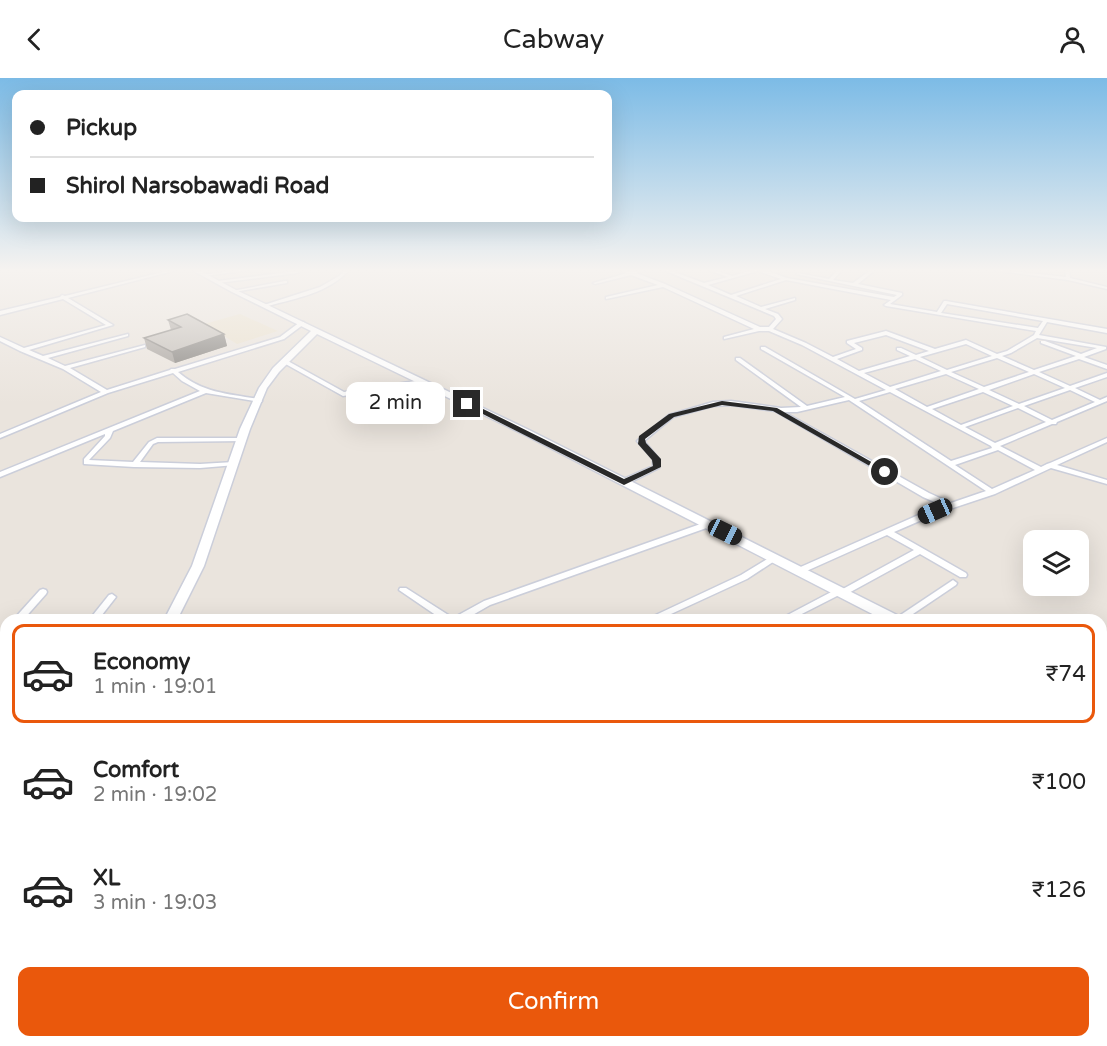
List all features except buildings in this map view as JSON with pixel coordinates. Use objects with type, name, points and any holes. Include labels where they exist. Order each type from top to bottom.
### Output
[{"type":"main road","points":[[285,314],[709,524],[884,614]]},
{"type":"main road","points":[[173,614],[198,566],[242,440],[263,388],[284,361],[316,330]]},
{"type":"street","points":[[22,350],[110,325],[92,314]]},
{"type":"street","points":[[727,314],[759,329]]},
{"type":"street","points":[[770,329],[779,317],[774,314]]},
{"type":"street","points":[[939,314],[1106,349]]},
{"type":"street","points":[[1014,314],[1107,331]]},
{"type":"street","points":[[624,482],[657,467],[657,459],[640,441],[671,416],[722,403],[775,409],[806,408],[891,390],[1009,352],[1036,335],[1046,320]]},
{"type":"street","points":[[0,436],[106,392],[282,338],[302,322]]},
{"type":"street","points":[[1076,344],[1087,327]]},
{"type":"street","points":[[726,338],[759,329],[770,329],[832,358],[1041,470]]},
{"type":"street","points":[[832,358],[859,350],[849,342],[883,333],[934,351]]},
{"type":"street","points":[[43,358],[126,335]]},
{"type":"street","points":[[1036,335],[1107,367]]},
{"type":"street","points":[[0,339],[64,368],[106,392]]},
{"type":"street","points":[[860,373],[966,342],[1104,400]]},
{"type":"street","points":[[64,368],[143,346]]},
{"type":"street","points":[[764,348],[852,399],[992,492]]},
{"type":"street","points":[[899,349],[1054,423]]},
{"type":"street","points":[[927,409],[1106,349]]},
{"type":"street","points":[[738,359],[806,408]]},
{"type":"street","points":[[284,361],[343,394],[422,382]]},
{"type":"street","points":[[173,370],[184,380],[205,391],[258,401]]},
{"type":"street","points":[[960,428],[1107,375]]},
{"type":"street","points":[[0,475],[205,391]]},
{"type":"street","points":[[950,464],[1054,423],[1104,400]]},
{"type":"street","points":[[775,409],[926,495],[951,506]]},
{"type":"street","points":[[110,429],[108,437],[86,463],[234,464]]},
{"type":"street","points":[[134,465],[152,442],[157,440],[242,440]]},
{"type":"street","points":[[799,571],[951,506],[992,492],[1107,440]]},
{"type":"street","points":[[1049,465],[1107,482]]},
{"type":"street","points":[[467,614],[487,603],[709,524]]},
{"type":"street","points":[[888,532],[963,574]]},
{"type":"street","points":[[795,614],[840,593],[920,550]]},
{"type":"street","points":[[662,614],[744,577],[775,558]]},
{"type":"street","points":[[906,614],[953,583]]},
{"type":"street","points":[[403,590],[441,614]]},
{"type":"street","points":[[24,614],[44,592]]},
{"type":"street","points":[[98,614],[112,597]]},
{"type":"shaded area","points":[[240,314],[278,331],[237,344],[204,324]]},
{"type":"route","points":[[467,404],[624,482],[657,467],[657,459],[642,444],[641,438],[680,412],[722,403],[775,409],[885,472]]}]
